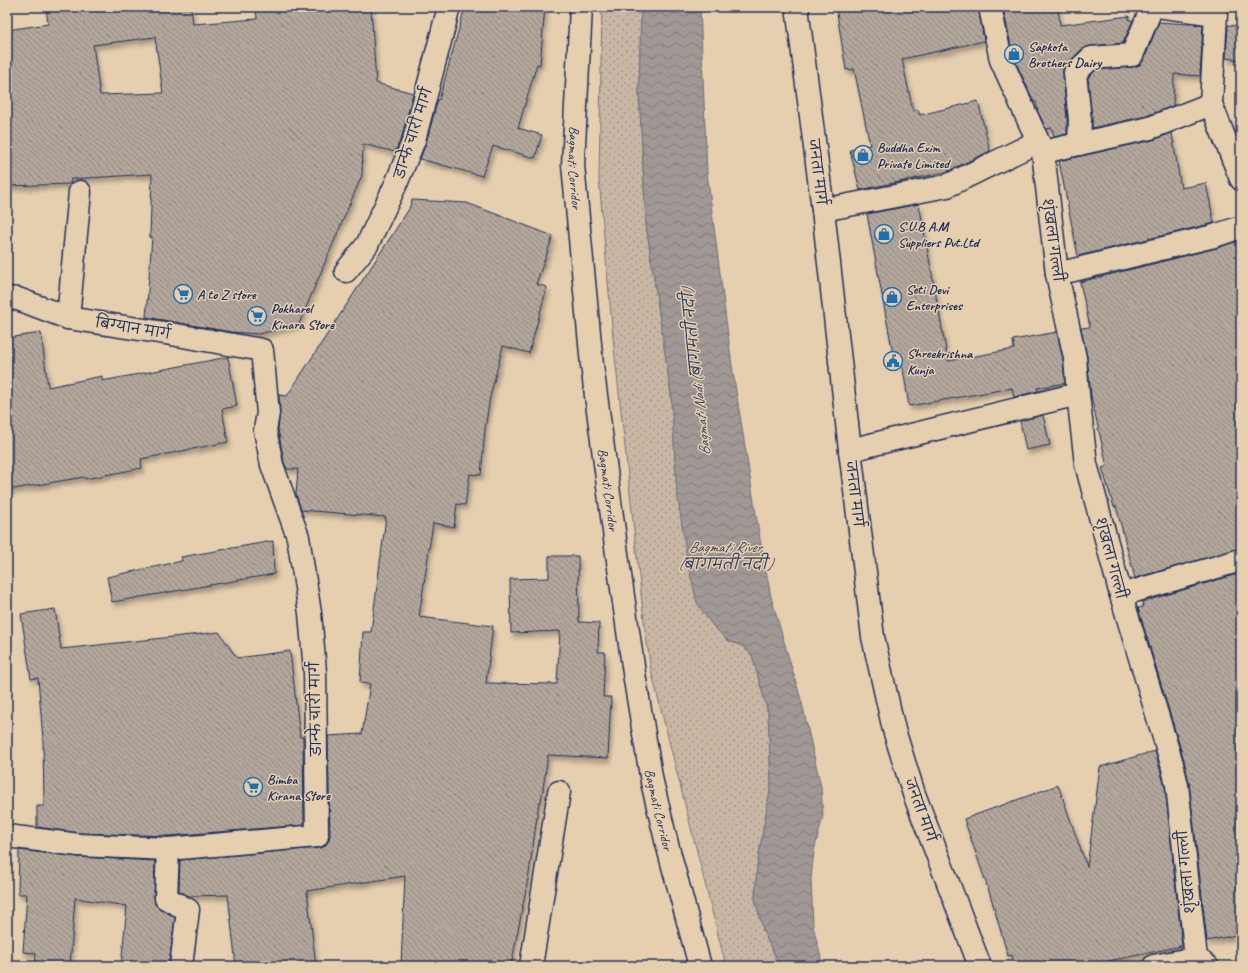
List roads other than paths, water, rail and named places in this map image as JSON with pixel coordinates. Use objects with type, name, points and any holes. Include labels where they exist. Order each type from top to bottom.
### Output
[{"type":"street","name":"डान्फे चारी मार्ग","points":[[346,271],[367,245],[396,184],[414,140],[449,7]]},
{"type":"street","name":"Bagmati Corridor","points":[[581,7],[573,165],[592,365],[635,680],[652,782],[669,852],[700,966]]},
{"type":"street","name":"जनता मार्ग","points":[[797,7],[823,210],[873,637],[894,730],[914,794],[980,966]]},
{"type":"street","name":"शृंखला गल्ली","points":[[990,7],[1001,60],[1040,147],[1057,274],[1075,358],[1086,464],[1121,595],[1172,764],[1202,962]]},
{"type":"street","points":[[1079,144],[1080,120],[1075,73],[1091,58],[1132,55],[1152,7]]},
{"type":"street","points":[[1164,7],[1217,11],[1212,104],[1241,179]]},
{"type":"street","points":[[823,210],[947,186],[1040,147],[1079,144],[1150,128],[1212,104]]},
{"type":"street","points":[[68,318],[80,192]]},
{"type":"street","points":[[1057,274],[1214,236],[1241,227]]},
{"type":"street","name":"बिग्यान मार्ग","points":[[7,298],[18,299],[68,318],[262,350]]},
{"type":"street","name":"डान्फे चारी मार्ग","points":[[7,836],[79,845],[168,849],[317,836],[315,672],[310,613],[298,537],[272,465],[265,430],[268,413],[262,350]]},
{"type":"street","points":[[850,450],[1078,394]]},
{"type":"street","points":[[1121,595],[1241,560]]},
{"type":"street","points":[[531,966],[559,792]]},
{"type":"street","points":[[168,849],[166,898],[188,910],[181,966]]},
{"type":"street","points":[[1154,966],[1202,962]]},
{"type":"water","name":"Bagmati River (बागमती नदी)","points":[[641,7],[700,7],[707,173],[732,366],[771,597],[802,703],[821,787],[823,816],[814,851],[811,878],[813,926],[823,966],[780,966],[764,933],[755,899],[757,866],[771,784],[768,712],[752,655],[742,646],[727,640],[713,626],[697,603],[687,559],[677,492],[671,394],[646,224],[639,91]]},
{"type":"place","name":"Sapkota Brothers Dairy","points":[[1014,54]]},
{"type":"place","name":"Buddha Exim Private Limited","points":[[863,155]]},
{"type":"place","name":"S.U.B A.M Suppliers Pvt.Ltd","points":[[884,234]]},
{"type":"place","name":"A to Z store","points":[[183,294]]},
{"type":"place","name":"Seti Devi Enterprises","points":[[892,297]]},
{"type":"place","name":"Pokharel Kinara Store","points":[[257,316]]},
{"type":"place","name":"Shreekrishna Kunja","points":[[893,361]]},
{"type":"place","name":"Bimba Kirana Store","points":[[253,787]]},
{"type":"water label","name":"Bagmati Nadi (बागमती नदी)","points":[[696,372]]}]
